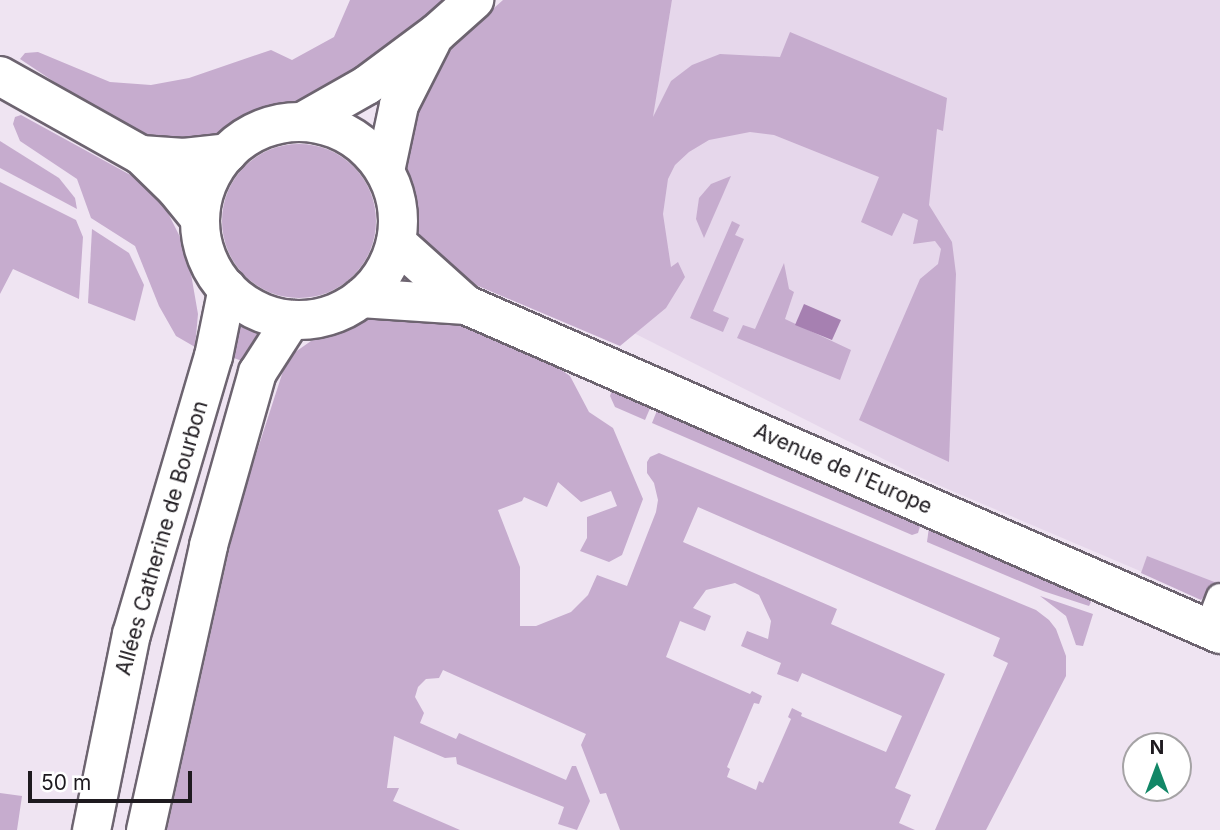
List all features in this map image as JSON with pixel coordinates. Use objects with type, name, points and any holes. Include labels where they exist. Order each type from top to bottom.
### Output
[{"type":"main road","points":[[302,122],[367,85],[437,33],[474,0]]},
{"type":"main road","points":[[385,171],[399,105],[437,33]]},
{"type":"main road","points":[[0,76],[141,155],[176,189],[200,219]]},
{"type":"main road","points":[[302,122],[322,124],[350,136],[373,154],[385,171],[397,201],[396,242],[384,273],[361,298],[348,307],[320,318],[291,319],[267,314],[250,306],[227,287],[208,259],[200,219],[208,183],[228,153],[254,133],[278,125],[302,122]]},
{"type":"main road","points":[[141,155],[184,158],[228,153]]},
{"type":"main road","name":"Avenue de l'Europe","points":[[396,242],[466,305]]},
{"type":"main road","name":"Allées Catherine de Bourbon","points":[[91,830],[131,634],[214,356],[227,287]]},
{"type":"main road","name":"Avenue de l'Europe","points":[[361,298],[466,305],[1216,620]]},
{"type":"main road","points":[[145,830],[208,545],[253,385],[257,372],[291,319]]},
{"type":"shaded area","points":[[350,0],[446,0],[369,66],[316,97],[261,112],[209,137],[179,142],[131,133],[20,59],[25,53],[38,52],[110,82],[151,85],[189,78],[271,50],[292,60],[334,37]]},
{"type":"shaded area","points":[[503,0],[672,0],[653,117],[671,81],[692,65],[720,54],[780,57],[790,32],[947,98],[943,131],[937,129],[929,205],[952,242],[956,274],[949,462],[859,420],[920,279],[938,264],[941,249],[935,241],[913,244],[918,220],[903,213],[892,236],[861,222],[879,177],[774,135],[750,132],[709,140],[689,152],[675,165],[668,179],[663,214],[671,267],[678,262],[685,277],[666,308],[620,346],[464,280],[429,252],[420,237],[403,161],[404,137],[430,76],[456,42]]},
{"type":"shaded area","points":[[672,0],[1220,0],[1220,605],[917,476],[618,325]]},
{"type":"shaded area","points":[[21,115],[145,183],[164,205],[187,251],[198,314],[195,347],[176,336],[159,306],[135,246],[91,218],[77,179],[20,141],[13,124],[15,117]]},
{"type":"shaded area","points":[[0,141],[59,178],[75,198],[77,209],[0,168]]},
{"type":"shaded area","points":[[299,144],[329,150],[354,166],[370,191],[376,221],[370,251],[354,276],[329,292],[299,298],[269,292],[244,276],[228,251],[222,221],[228,191],[244,166],[269,150]]},
{"type":"shaded area","points":[[731,176],[704,238],[696,219],[699,198],[711,184]]},
{"type":"shaded area","points":[[0,182],[76,220],[83,237],[79,299],[13,269],[0,294]]},
{"type":"shaded area","points":[[732,221],[740,225],[735,235],[744,239],[713,311],[729,318],[723,332],[690,318]]},
{"type":"shaded area","points":[[92,229],[129,253],[144,285],[135,321],[88,303]]},
{"type":"shaded area","points":[[784,263],[789,289],[794,292],[785,319],[851,350],[840,380],[737,338],[743,325],[755,329]]},
{"type":"shaded area","points":[[804,304],[841,320],[832,340],[795,325]]},
{"type":"shaded area","points":[[395,314],[462,323],[540,355],[570,376],[589,412],[613,428],[643,499],[622,555],[609,562],[580,551],[587,538],[587,517],[617,506],[611,491],[581,502],[558,482],[547,507],[524,497],[522,501],[498,510],[520,567],[520,626],[536,626],[571,612],[588,595],[597,575],[627,586],[656,512],[658,500],[654,483],[647,473],[647,462],[650,457],[659,453],[1036,610],[1049,620],[1056,629],[1066,656],[1066,676],[986,830],[935,830],[1008,663],[993,656],[1000,638],[698,507],[683,542],[837,609],[831,624],[945,674],[895,788],[911,795],[899,823],[915,830],[620,830],[606,793],[600,794],[581,745],[586,734],[443,670],[439,678],[426,679],[418,687],[415,697],[424,713],[420,723],[456,739],[459,733],[566,780],[572,766],[576,766],[590,801],[577,830],[558,824],[564,807],[457,764],[456,757],[445,758],[394,736],[387,788],[399,788],[393,801],[460,830],[167,830],[238,510],[284,368],[291,355],[311,341],[366,320]],"holes":[[[735,583],[759,595],[771,621],[768,639],[747,631],[741,646],[781,663],[777,674],[798,682],[802,673],[902,716],[886,752],[801,716],[802,713],[792,708],[788,717],[791,719],[763,783],[759,781],[756,790],[727,777],[730,769],[727,767],[754,703],[759,704],[762,696],[752,691],[750,694],[666,657],[680,621],[705,631],[711,616],[693,608],[706,590]]]},
{"type":"shaded area","points":[[236,320],[262,333],[251,364],[225,355]]},
{"type":"shaded area","points":[[612,390],[651,406],[645,420],[615,407],[610,396]]},
{"type":"shaded area","points":[[658,408],[921,523],[918,533],[912,535],[652,423]]},
{"type":"shaded area","points":[[929,527],[1085,595],[1091,602],[1089,606],[1043,591],[927,542]]},
{"type":"shaded area","points":[[1147,556],[1217,583],[1201,600],[1141,573]]},
{"type":"shaded area","points":[[1040,596],[1093,614],[1083,646],[1076,645],[1066,616]]},
{"type":"shaded area","points":[[0,793],[22,796],[17,830],[0,830]]}]
